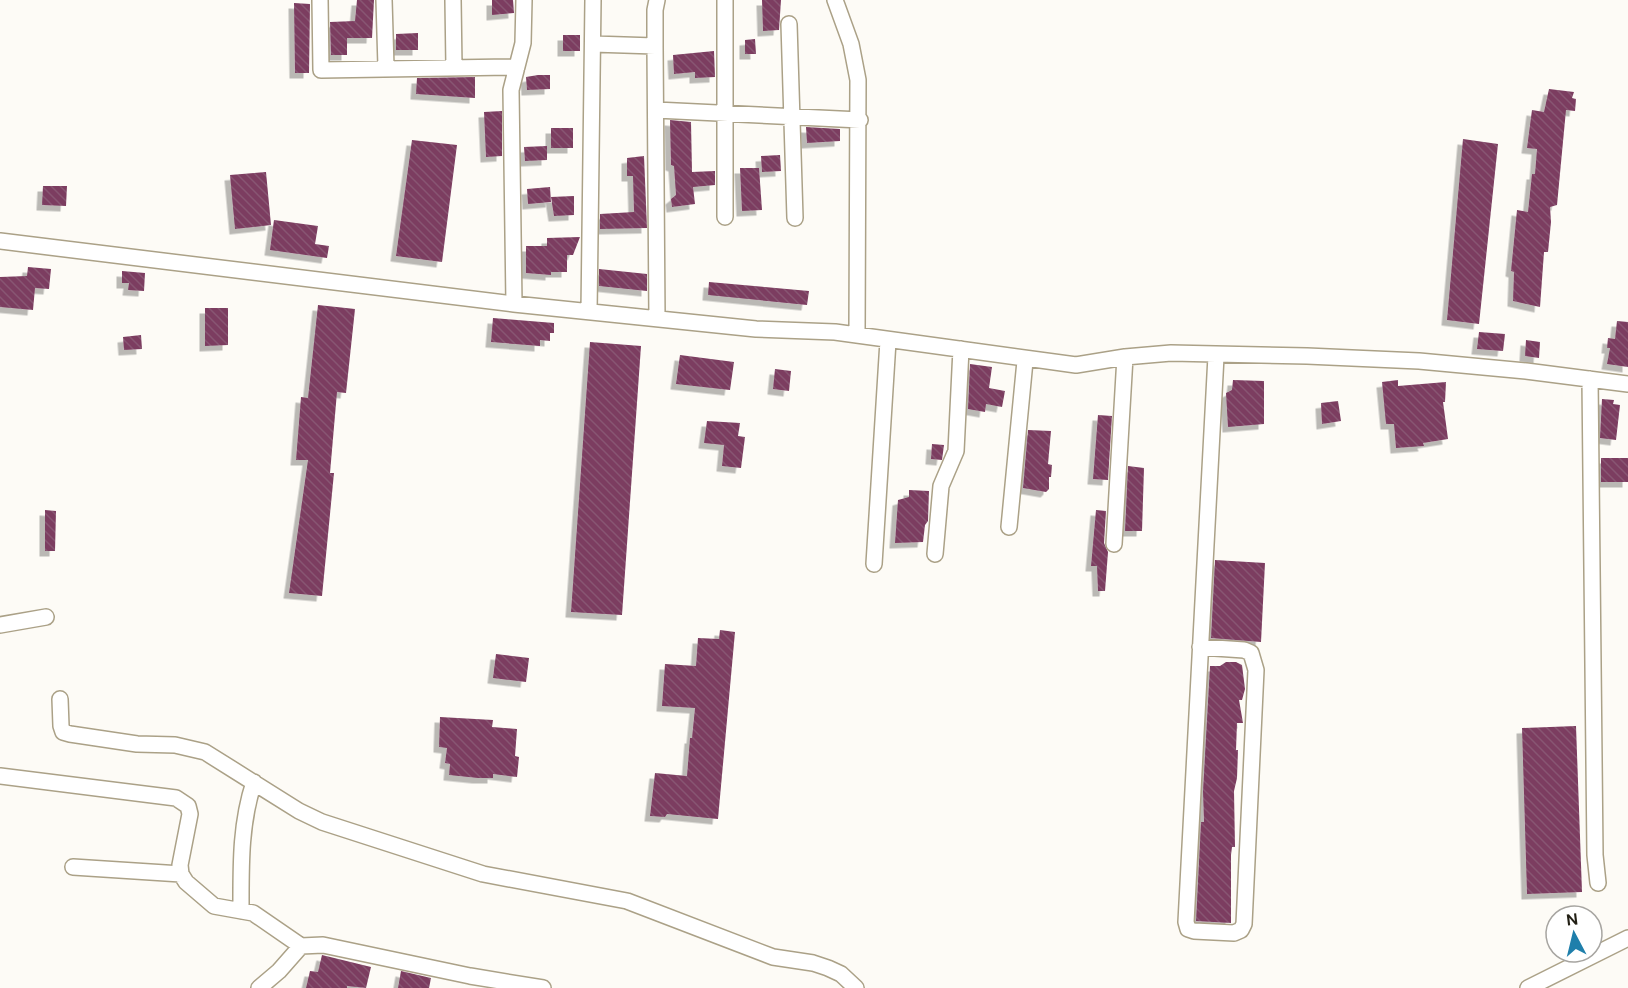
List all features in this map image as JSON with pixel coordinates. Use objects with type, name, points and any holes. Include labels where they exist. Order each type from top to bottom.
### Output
[{"type":"street","points":[[320,0],[321,70],[517,67]]},
{"type":"street","points":[[384,0],[386,68]]},
{"type":"street","points":[[453,0],[454,67]]},
{"type":"street","points":[[514,304],[511,90],[523,43],[524,0]]},
{"type":"street","points":[[588,312],[593,0]]},
{"type":"street","points":[[657,0],[655,10],[657,319]]},
{"type":"street","points":[[725,0],[725,217]]},
{"type":"street","points":[[835,0],[851,44],[858,80],[860,120],[857,335]]},
{"type":"street","points":[[789,24],[790,116],[795,218]]},
{"type":"street","points":[[592,44],[655,46]]},
{"type":"street","points":[[656,110],[860,120]]},
{"type":"street","points":[[0,241],[514,304],[657,319],[857,335],[1025,361],[1076,366],[1125,357],[1171,353],[1419,362],[1628,384]]},
{"type":"street","points":[[874,564],[888,341]]},
{"type":"street","points":[[935,554],[941,486],[956,451],[961,350]]},
{"type":"street","points":[[1200,647],[1244,650],[1251,653],[1256,670],[1244,924],[1241,930],[1234,933],[1194,931],[1188,929],[1186,922],[1200,647],[1216,356]]},
{"type":"street","points":[[1114,544],[1125,357]]},
{"type":"street","points":[[1009,527],[1025,361]]},
{"type":"street","points":[[1590,380],[1595,855],[1598,883]]},
{"type":"street","points":[[0,625],[46,617]]},
{"type":"street","points":[[60,699],[60,726],[63,732],[136,744],[189,747],[205,752],[299,811],[347,831],[483,874],[627,901],[773,957],[813,963],[828,968],[841,974],[856,988]]},
{"type":"street","points":[[0,776],[176,798],[184,802],[190,814],[181,874],[186,882],[214,906],[260,917],[300,946],[323,945],[470,976],[543,988]]},
{"type":"street","points":[[241,911],[241,849],[246,806],[254,782]]},
{"type":"street","points":[[73,867],[181,874]]},
{"type":"street","points":[[1528,988],[1628,938]]},
{"type":"street","points":[[259,988],[279,971],[300,946]]},
{"type":"building","points":[[357,0],[374,0],[372,38],[347,38],[347,55],[331,55],[330,22],[355,21]]},
{"type":"building","points":[[492,0],[513,0],[514,13],[492,15]]},
{"type":"building","points":[[762,0],[781,0],[779,30],[763,31]]},
{"type":"building","points":[[294,3],[310,4],[309,73],[295,73]]},
{"type":"building","points":[[418,33],[418,50],[396,50],[396,34]]},
{"type":"building","points":[[563,35],[580,35],[580,51],[563,51]]},
{"type":"building","points":[[755,39],[756,54],[745,54],[745,40]]},
{"type":"building","points":[[714,51],[715,77],[695,78],[695,72],[674,74],[673,55]]},
{"type":"building","points":[[550,75],[550,89],[527,90],[526,77]]},
{"type":"building","points":[[475,77],[475,98],[416,94],[417,78]]},
{"type":"building","points":[[1549,89],[1574,92],[1572,98],[1576,99],[1575,111],[1566,110],[1557,205],[1550,207],[1548,252],[1544,252],[1540,307],[1513,301],[1514,272],[1511,271],[1517,210],[1528,212],[1532,174],[1535,174],[1537,149],[1527,148],[1532,110],[1544,112]]},
{"type":"building","points":[[502,111],[502,156],[486,157],[484,112]]},
{"type":"building","points":[[670,120],[691,122],[692,172],[715,171],[715,185],[693,187],[695,204],[672,207],[671,199],[676,195],[674,166],[671,165]]},
{"type":"building","points":[[806,127],[840,129],[840,141],[807,143]]},
{"type":"building","points":[[551,128],[573,128],[573,148],[551,148]]},
{"type":"building","points":[[1463,139],[1498,144],[1479,324],[1447,320]]},
{"type":"building","points":[[412,140],[457,145],[442,262],[396,256]]},
{"type":"building","points":[[547,146],[547,160],[525,161],[524,147]]},
{"type":"building","points":[[780,155],[781,171],[762,172],[761,156]]},
{"type":"building","points":[[644,156],[647,228],[600,229],[600,214],[634,212],[633,176],[627,176],[627,158]]},
{"type":"building","points":[[740,168],[759,168],[762,210],[742,211]]},
{"type":"building","points":[[266,172],[271,225],[235,229],[230,175]]},
{"type":"building","points":[[43,186],[67,186],[66,206],[42,205]]},
{"type":"building","points":[[550,187],[551,202],[528,204],[527,189]]},
{"type":"building","points":[[574,196],[574,215],[554,216],[551,197]]},
{"type":"building","points":[[274,220],[318,226],[315,244],[329,246],[327,258],[270,250]]},
{"type":"building","points":[[580,237],[573,255],[567,255],[567,272],[551,272],[551,275],[526,273],[526,246],[547,246],[547,238]]},
{"type":"building","points":[[28,267],[51,269],[49,289],[35,288],[33,310],[0,307],[0,277],[27,276]]},
{"type":"building","points":[[599,269],[647,274],[647,291],[599,286]]},
{"type":"building","points":[[122,271],[145,273],[144,291],[128,290],[129,283],[122,283]]},
{"type":"building","points":[[709,282],[809,291],[807,305],[708,295]]},
{"type":"building","points":[[318,305],[355,309],[346,393],[337,392],[330,473],[334,473],[322,596],[289,593],[308,460],[296,460],[301,397],[308,398]]},
{"type":"building","points":[[205,308],[228,308],[228,345],[205,346]]},
{"type":"building","points":[[493,318],[554,323],[554,333],[550,333],[550,341],[540,340],[540,346],[491,342]]},
{"type":"building","points":[[1617,321],[1628,322],[1628,367],[1607,364],[1610,348],[1607,348],[1608,338],[1615,339]]},
{"type":"building","points":[[1479,332],[1505,334],[1503,351],[1477,349]]},
{"type":"building","points":[[141,335],[142,349],[124,350],[123,337]]},
{"type":"building","points":[[1526,340],[1540,342],[1539,358],[1525,356]]},
{"type":"building","points":[[590,342],[641,346],[622,615],[571,612]]},
{"type":"building","points":[[680,355],[734,362],[730,390],[676,384]]},
{"type":"building","points":[[970,364],[992,367],[989,388],[1005,391],[1002,407],[986,404],[985,412],[968,409]]},
{"type":"building","points":[[775,369],[791,371],[789,391],[773,389]]},
{"type":"building","points":[[1233,380],[1264,381],[1264,424],[1228,427],[1226,393],[1232,390]]},
{"type":"building","points":[[1398,380],[1398,386],[1446,382],[1445,402],[1443,402],[1448,439],[1423,443],[1424,446],[1396,448],[1394,424],[1386,424],[1382,382]]},
{"type":"building","points":[[1602,399],[1614,400],[1613,404],[1620,405],[1616,440],[1600,438]]},
{"type":"building","points":[[1338,401],[1341,421],[1322,424],[1321,403]]},
{"type":"building","points":[[1098,415],[1112,416],[1108,480],[1093,479]]},
{"type":"building","points":[[707,421],[740,423],[738,436],[745,437],[741,468],[722,466],[724,445],[704,443]]},
{"type":"building","points":[[1028,430],[1051,431],[1048,464],[1052,465],[1049,489],[1046,492],[1023,488]]},
{"type":"building","points":[[932,444],[944,445],[942,460],[931,459]]},
{"type":"building","points":[[1601,458],[1628,458],[1628,482],[1601,482]]},
{"type":"building","points":[[1128,466],[1144,468],[1142,531],[1125,531]]},
{"type":"building","points":[[909,490],[929,491],[928,521],[925,525],[923,542],[895,543],[898,500],[909,497]]},
{"type":"building","points":[[45,510],[56,511],[55,551],[45,551]]},
{"type":"building","points":[[1096,510],[1106,511],[1104,543],[1108,552],[1105,591],[1098,591],[1097,566],[1091,566]]},
{"type":"building","points":[[1215,560],[1265,563],[1261,642],[1211,638]]},
{"type":"building","points":[[720,630],[735,632],[718,819],[667,814],[665,817],[650,816],[655,773],[687,776],[695,708],[662,706],[665,664],[696,666],[698,638],[719,639]]},
{"type":"building","points":[[496,654],[529,658],[526,682],[493,678]]},
{"type":"building","points":[[1226,662],[1236,662],[1242,665],[1245,689],[1242,700],[1239,700],[1243,723],[1237,723],[1237,778],[1234,791],[1235,847],[1232,847],[1231,855],[1231,923],[1196,921],[1201,822],[1204,822],[1203,791],[1210,666],[1220,666]]},
{"type":"building","points":[[440,717],[493,720],[492,727],[517,729],[515,756],[519,757],[517,777],[493,774],[493,778],[449,775],[450,764],[445,763],[447,748],[439,747]]},
{"type":"building","points":[[1576,726],[1582,892],[1527,894],[1522,728]]},
{"type":"building","points":[[322,955],[371,967],[366,988],[347,986],[347,988],[306,988],[310,971],[318,972]]},
{"type":"building","points":[[401,971],[431,978],[429,988],[398,988]]}]
